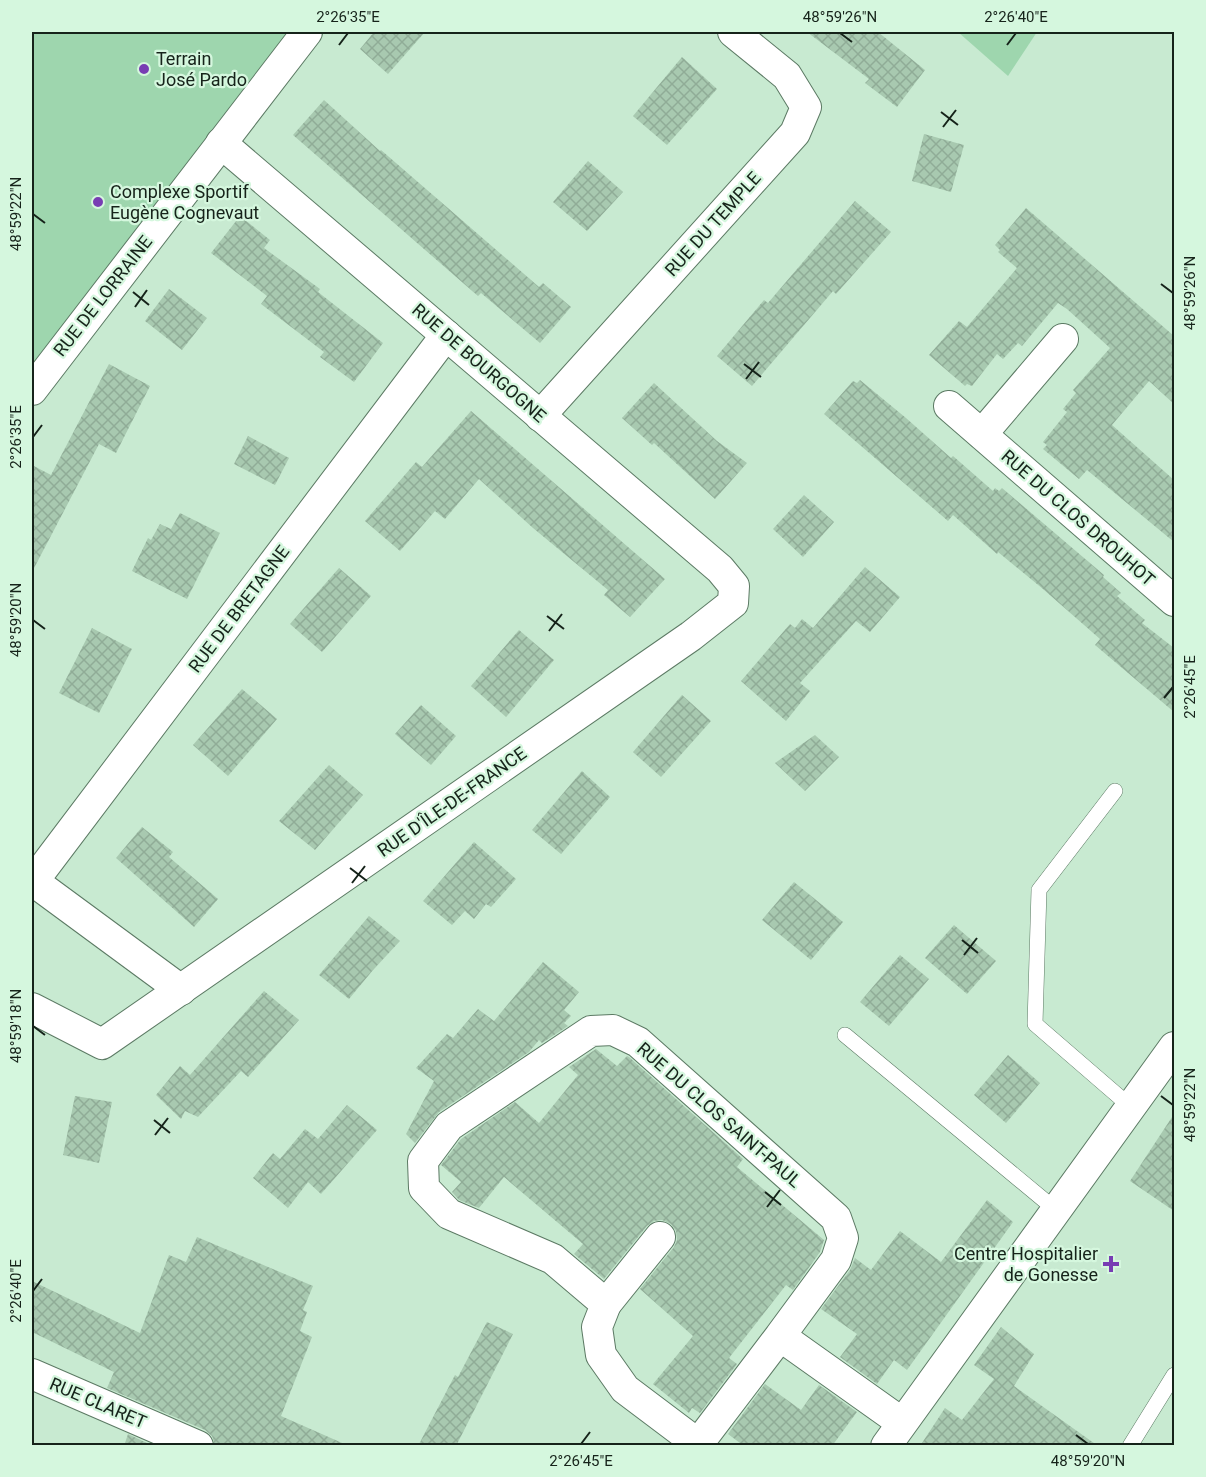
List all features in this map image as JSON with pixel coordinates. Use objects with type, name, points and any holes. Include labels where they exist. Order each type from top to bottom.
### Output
[{"type":"street","name":"RUE DE LORRAINE","points":[[32,390],[307,32]]},
{"type":"street","name":"RUE DU TEMPLE","points":[[540,416],[795,133],[806,107],[787,76],[733,32]]},
{"type":"street","name":"RUE DE BOURGOGNE","points":[[221,143],[720,569],[734,586]]},
{"type":"street","name":"RUE DE BRETAGNE","points":[[32,882],[446,335]]},
{"type":"street","points":[[982,434],[1063,339]]},
{"type":"street","name":"RUE DU CLOS DROUHOT","points":[[949,406],[1174,601]]},
{"type":"street","name":"RUE D'ÎLE-DE-FRANCE","points":[[32,1008],[102,1044],[691,636],[733,603],[734,586]]},
{"type":"street","points":[[32,882],[181,990]]},
{"type":"street","name":"RUE DU CLOS SAINT-PAUL","points":[[606,1304],[553,1259],[449,1214],[424,1188],[423,1161],[449,1126],[591,1031],[613,1030],[638,1042],[836,1218],[843,1238],[836,1260],[698,1444],[625,1389],[601,1355],[597,1327],[606,1304],[660,1237]]},
{"type":"street","points":[[780,1336],[893,1434],[1174,1047]]},
{"type":"street","name":"RUE CLARET","points":[[32,1374],[198,1446]]},
{"type":"lane","points":[[1115,791],[1039,890],[1035,1024],[1131,1107]]},
{"type":"lane","points":[[845,1035],[1056,1210]]},
{"type":"lane","points":[[1130,1446],[1174,1375]]},
{"type":"green space","name":"Complexe Sportif Eugène Cognevaut","points":[[32,32],[298,32],[32,373]]},
{"type":"green space","points":[[958,32],[1037,32],[1008,76]]},
{"type":"building","points":[[374,32],[425,32],[388,74],[360,49]]},
{"type":"building","points":[[807,32],[878,32],[925,70],[897,107],[865,83],[869,79]]},
{"type":"building","points":[[682,57],[717,89],[667,145],[633,116]]},
{"type":"building","points":[[324,100],[539,287],[543,283],[571,307],[540,343],[481,293],[478,296],[293,135]]},
{"type":"building","points":[[924,134],[964,145],[951,192],[912,181]]},
{"type":"building","points":[[588,161],[623,192],[587,231],[553,202]]},
{"type":"building","points":[[855,201],[891,232],[836,294],[833,291],[752,386],[717,356],[764,300],[768,303]]},
{"type":"building","points":[[1026,208],[1174,336],[1174,404],[1149,381],[1112,425],[1174,480],[1174,542],[1087,470],[1079,479],[1043,449],[1047,445],[1043,442],[1067,412],[1063,409],[1076,393],[1073,390],[1110,348],[1067,309],[1058,303],[1022,346],[1018,343],[1003,359],[997,354],[972,386],[967,384],[965,386],[929,355],[959,321],[967,327],[1017,268],[998,252],[1000,250],[995,245]]},
{"type":"building","points":[[240,216],[270,240],[264,248],[320,289],[318,292],[383,343],[354,382],[320,357],[324,352],[261,304],[267,296],[211,253]]},
{"type":"building","points":[[169,289],[207,318],[182,350],[145,321]]},
{"type":"building","points":[[109,364],[150,386],[116,453],[99,444],[32,572],[32,465],[51,475]]},
{"type":"building","points":[[860,380],[993,491],[995,488],[999,491],[1002,488],[1104,575],[1103,577],[1121,593],[1117,596],[1145,620],[1142,623],[1174,648],[1174,712],[1095,645],[1100,639],[1043,589],[998,552],[997,554],[953,515],[948,521],[824,414],[853,381],[857,383]]},
{"type":"building","points":[[654,383],[717,441],[747,463],[715,499],[654,443],[652,445],[622,418]]},
{"type":"building","points":[[471,411],[665,579],[630,617],[604,595],[608,590],[533,528],[479,479],[445,519],[435,511],[400,551],[365,521],[416,462],[422,467]]},
{"type":"building","points":[[248,436],[289,458],[275,485],[234,464]]},
{"type":"building","points":[[804,495],[834,522],[803,557],[773,529]]},
{"type":"building","points":[[180,513],[220,533],[187,599],[132,571],[148,538],[151,540],[160,524],[171,529]]},
{"type":"building","points":[[865,567],[900,597],[870,632],[856,621],[800,683],[810,691],[786,721],[741,681],[790,624],[795,628],[802,619],[813,628]]},
{"type":"building","points":[[339,568],[371,596],[322,652],[290,624]]},
{"type":"building","points":[[92,628],[132,649],[99,713],[59,693]]},
{"type":"building","points":[[519,630],[554,660],[506,717],[471,686]]},
{"type":"building","points":[[242,689],[277,719],[228,776],[193,745]]},
{"type":"building","points":[[682,695],[711,721],[661,777],[633,752]]},
{"type":"building","points":[[421,705],[456,736],[431,765],[395,734]]},
{"type":"building","points":[[815,735],[839,757],[805,791],[775,763]]},
{"type":"building","points":[[329,765],[363,795],[315,850],[279,821]]},
{"type":"building","points":[[582,771],[610,797],[561,854],[532,830]]},
{"type":"building","points":[[142,827],[173,852],[169,857],[218,899],[194,927],[116,858]]},
{"type":"building","points":[[474,842],[516,879],[491,907],[486,904],[474,919],[465,911],[452,925],[423,901]]},
{"type":"building","points":[[794,882],[843,922],[811,960],[762,920]]},
{"type":"building","points":[[369,916],[400,941],[349,999],[319,975]]},
{"type":"building","points":[[954,925],[996,961],[967,994],[925,958]]},
{"type":"building","points":[[900,955],[929,979],[889,1026],[860,1002]]},
{"type":"building","points":[[543,962],[579,992],[564,1010],[571,1016],[564,1023],[568,1026],[542,1043],[539,1040],[529,1052],[439,1112],[415,1143],[406,1134],[434,1081],[416,1068],[447,1034],[453,1038],[478,1009],[494,1021]]},
{"type":"building","points":[[264,991],[299,1020],[248,1077],[241,1071],[198,1117],[185,1111],[181,1119],[156,1095],[180,1066],[190,1075]]},
{"type":"building","points":[[596,1049],[617,1066],[627,1056],[629,1057],[743,1159],[737,1167],[824,1240],[820,1252],[793,1290],[786,1285],[729,1358],[737,1364],[700,1413],[692,1408],[689,1413],[653,1384],[693,1336],[640,1289],[674,1247],[677,1240],[676,1231],[671,1224],[662,1220],[654,1221],[647,1226],[604,1279],[574,1254],[583,1244],[504,1177],[479,1208],[459,1200],[452,1192],[461,1182],[441,1165],[461,1139],[515,1102],[539,1123],[578,1075],[569,1067]]},
{"type":"building","points":[[1008,1055],[1040,1083],[1006,1123],[974,1095]]},
{"type":"building","points":[[75,1096],[112,1102],[99,1163],[63,1155]]},
{"type":"building","points":[[347,1105],[377,1130],[321,1194],[308,1182],[288,1208],[253,1178],[273,1153],[280,1159],[305,1129],[318,1139]]},
{"type":"building","points":[[1174,1114],[1174,1211],[1130,1181]]},
{"type":"building","points":[[987,1200],[1013,1222],[907,1370],[894,1360],[877,1384],[840,1357],[857,1334],[821,1309],[850,1270],[855,1258],[871,1270],[900,1231],[941,1262]]},
{"type":"building","points":[[197,1237],[313,1286],[303,1310],[307,1312],[300,1331],[312,1337],[281,1416],[349,1446],[215,1446],[212,1436],[205,1430],[107,1388],[114,1372],[32,1332],[32,1281],[140,1333],[169,1255],[186,1262]]},
{"type":"building","points":[[487,1322],[513,1334],[456,1446],[418,1446],[455,1375],[458,1377]]},
{"type":"building","points":[[1001,1327],[1034,1354],[1014,1386],[1098,1446],[920,1446],[945,1408],[962,1420],[994,1379],[974,1365]]},
{"type":"building","points":[[765,1384],[801,1410],[819,1385],[857,1412],[832,1446],[744,1446],[728,1434]]},
{"type":"building","points":[[128,1434],[153,1446],[124,1446]]},
{"type":"place","name":"Terrain José Pardo","points":[[144,69]]},
{"type":"place","name":"Complexe Sportif Eugène Cognevaut","points":[[98,202]]},
{"type":"place","name":"Centre Hospitalier de Gonesse","points":[[1111,1264]]}]
